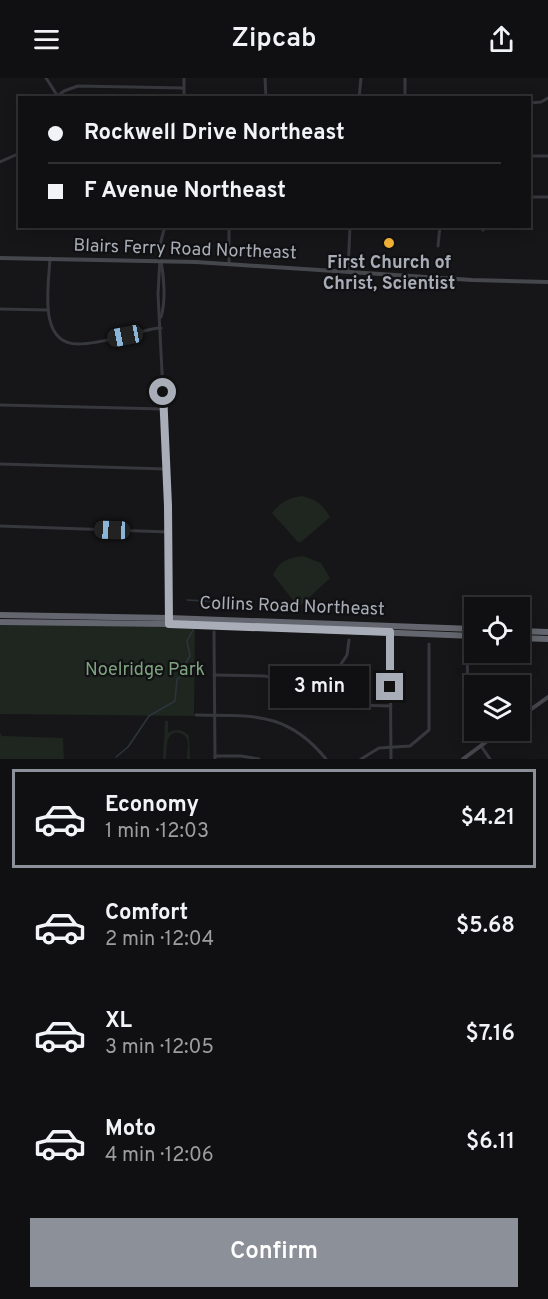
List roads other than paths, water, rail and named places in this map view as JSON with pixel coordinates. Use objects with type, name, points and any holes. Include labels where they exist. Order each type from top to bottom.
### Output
[{"type":"highway","name":"Collins Road Northeast","points":[[0,615],[390,629],[464,629]]},
{"type":"highway","name":"Collins Road Northeast","points":[[0,622],[169,621]]},
{"type":"highway","name":"Collins Road Northeast","points":[[390,629],[464,635]]},
{"type":"highway","points":[[530,631],[548,632]]},
{"type":"highway","points":[[530,638],[548,639]]},
{"type":"main road","name":"Blairs Ferry Road Northeast","points":[[0,258],[160,260],[548,282]]},
{"type":"main road","points":[[530,710],[548,697]]},
{"type":"main road","points":[[463,759],[488,741]]},
{"type":"street","points":[[46,78],[56,96],[78,86],[184,88]]},
{"type":"street","points":[[184,78],[184,96]]},
{"type":"street","points":[[265,78],[266,96]]},
{"type":"street","points":[[359,96],[361,78]]},
{"type":"street","points":[[405,78],[405,96]]},
{"type":"street","points":[[531,103],[541,102],[548,98]]},
{"type":"street","points":[[0,162],[18,154]]},
{"type":"street","points":[[531,156],[548,156]]},
{"type":"street","points":[[531,197],[548,198]]},
{"type":"street","points":[[164,228],[160,260],[163,269],[161,328],[169,532],[169,621]]},
{"type":"street","points":[[228,264],[229,228]]},
{"type":"street","points":[[348,271],[350,228]]},
{"type":"street","points":[[438,246],[440,228]]},
{"type":"street","points":[[50,258],[48,310],[50,324],[58,336],[77,344],[161,328]]},
{"type":"street","points":[[0,309],[48,310]]},
{"type":"street","points":[[0,405],[164,409]]},
{"type":"street","points":[[0,465],[167,469]]},
{"type":"street","points":[[0,526],[169,532]]},
{"type":"street","points":[[390,629],[391,759]]},
{"type":"street","points":[[214,632],[215,758],[242,756],[259,759]]},
{"type":"street","points":[[320,696],[347,656],[349,640]]},
{"type":"street","points":[[361,759],[379,748],[410,746],[429,730],[429,644]]},
{"type":"street","points":[[214,675],[265,676],[352,705],[390,706]]},
{"type":"street","points":[[196,715],[251,716],[278,722],[308,740],[327,759]]},
{"type":"street","points":[[480,741],[490,759]]},
{"type":"waterway","points":[[187,600],[244,603],[250,599]]},
{"type":"waterway","points":[[116,757],[128,747],[149,716],[175,701],[177,679],[185,673],[185,664],[190,656],[187,641],[193,630]]},
{"type":"place","name":"First Church of Christ, Scientist","points":[[389,243]]},
{"type":"park label","name":"Noelridge Park","points":[[145,670]]}]
